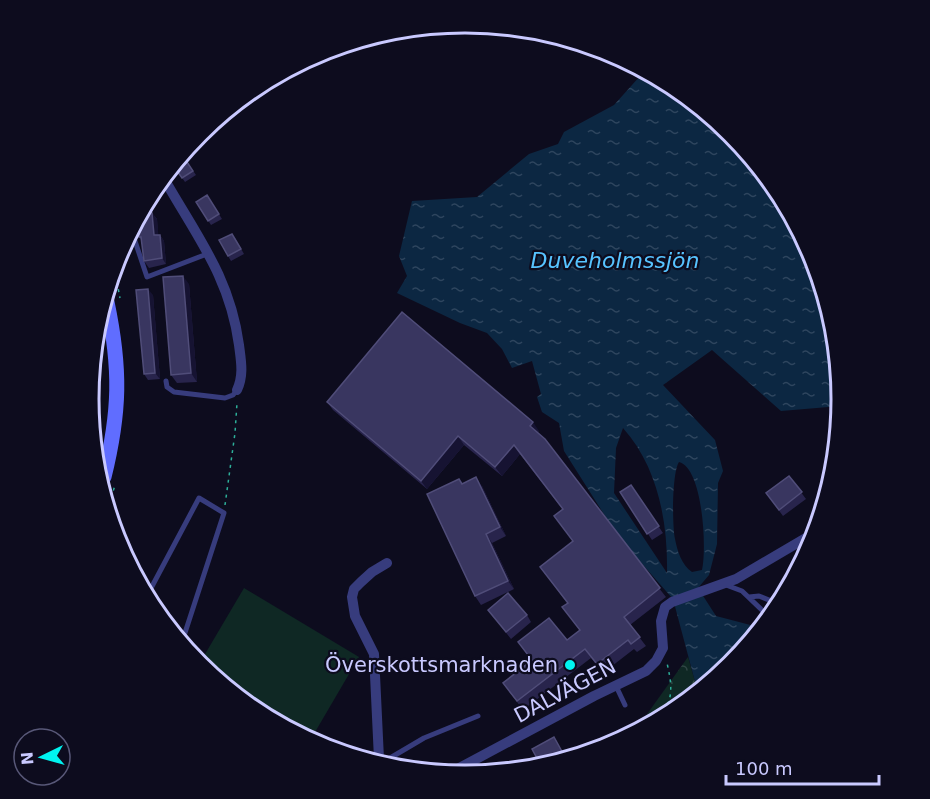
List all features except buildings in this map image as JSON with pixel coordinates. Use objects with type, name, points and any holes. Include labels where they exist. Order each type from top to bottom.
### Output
[{"type":"street","points":[[168,185],[222,278],[234,316],[242,370],[237,390]]},
{"type":"street","points":[[106,469],[114,426],[118,369],[109,314]]},
{"type":"street","points":[[660,656],[663,648],[662,614],[665,607],[672,602],[725,584],[804,539]]},
{"type":"street","points":[[380,756],[374,654],[355,616],[352,597],[354,589],[361,582],[387,563]]},
{"type":"street","name":"DALVÄGEN","points":[[465,766],[646,671],[660,656]]},
{"type":"lane","points":[[135,240],[147,277],[209,253]]},
{"type":"lane","points":[[166,381],[167,387],[174,392],[225,398],[233,395],[237,390]]},
{"type":"lane","points":[[151,588],[199,498],[224,513],[183,634]]},
{"type":"lane","points":[[725,584],[742,591],[764,612]]},
{"type":"lane","points":[[749,597],[759,596],[771,601]]},
{"type":"lane","points":[[616,686],[625,705]]},
{"type":"lane","points":[[389,758],[424,738],[478,716]]},
{"type":"path","points":[[224,513],[235,433],[237,390]]},
{"type":"path","points":[[660,656],[667,663],[672,690],[668,704]]},
{"type":"green space","points":[[244,588],[359,657],[314,733],[261,704],[223,675],[204,656]]},
{"type":"green space","points":[[688,657],[696,684],[643,719]]},
{"type":"water","name":"Duveholmssjön","points":[[639,77],[669,95],[707,124],[741,158],[770,196],[804,259],[819,305],[828,352],[831,407],[781,411],[712,350],[663,385],[715,440],[723,471],[718,483],[717,544],[709,575],[698,588],[716,616],[754,626],[724,659],[696,684],[673,599],[629,549],[564,451],[559,423],[542,412],[537,397],[541,394],[532,361],[512,368],[502,349],[487,333],[460,323],[397,293],[407,276],[399,256],[412,201],[477,197],[529,154],[558,144],[564,132],[614,105]],"holes":[[[623,428],[635,443],[653,478],[663,515],[667,573],[614,493],[616,448]],[[679,462],[687,468],[698,493],[704,545],[702,570],[692,572],[680,557],[674,532],[673,512],[674,487]]]},
{"type":"place","name":"Överskottsmarknaden","points":[[570,665]]}]
